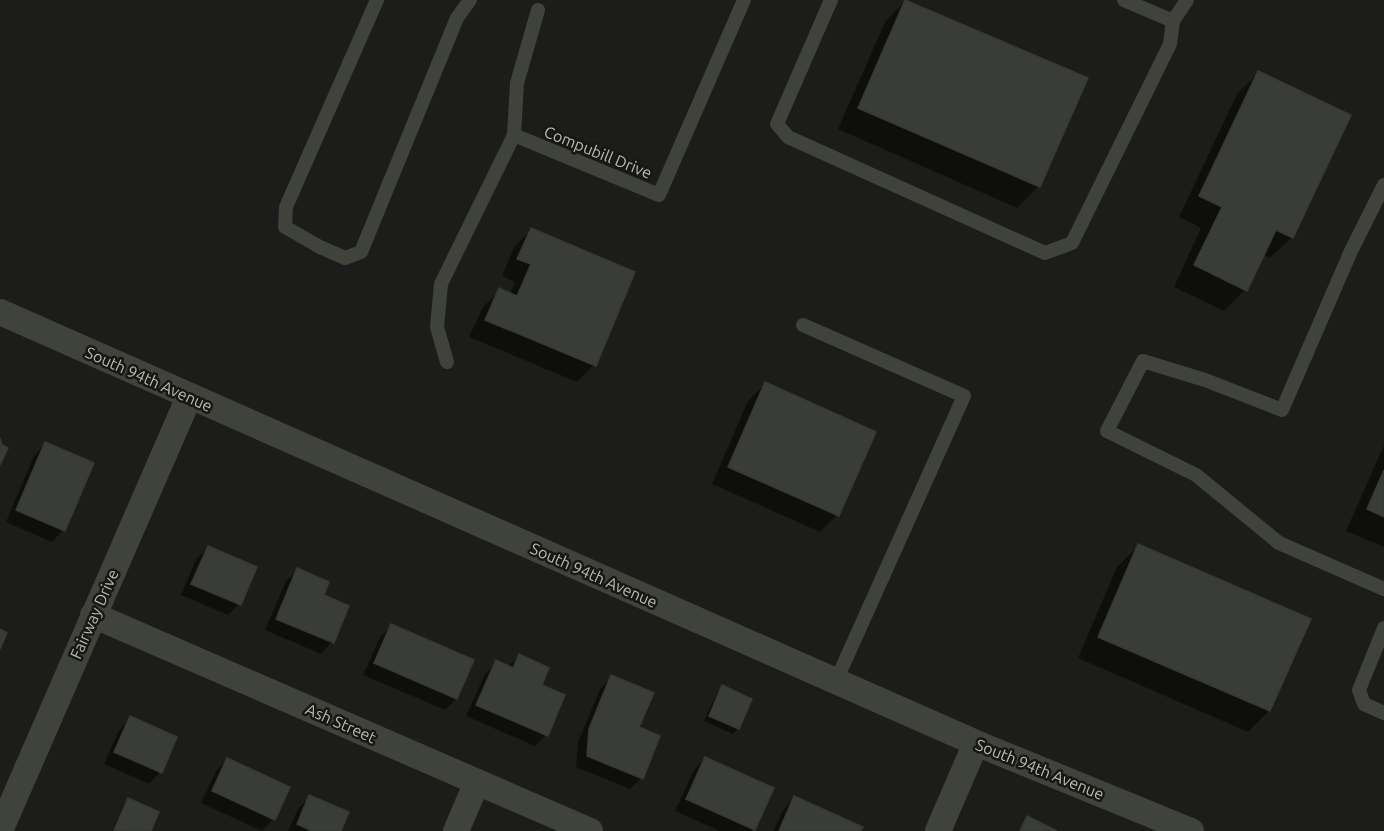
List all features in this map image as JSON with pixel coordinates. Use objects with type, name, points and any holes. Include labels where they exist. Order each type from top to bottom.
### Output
[{"type":"street","name":"South 94th Avenue","points":[[0,312],[976,743],[1191,831]]},
{"type":"street","name":"Fairway Drive","points":[[0,831],[189,397]]},
{"type":"street","name":"Ash Street","points":[[93,615],[590,831]]},
{"type":"street","points":[[938,831],[976,743]]},
{"type":"street","points":[[456,831],[477,782]]},
{"type":"lane","points":[[377,0],[286,207],[285,226],[320,248],[345,258],[362,252],[457,18],[470,0]]},
{"type":"lane","name":"Compubill Drive","points":[[514,135],[659,195],[744,0]]},
{"type":"lane","points":[[831,0],[777,124],[788,137],[1045,253],[1072,243],[1170,44],[1173,21],[1187,0]]},
{"type":"lane","points":[[1124,0],[1173,21]]},
{"type":"lane","points":[[447,362],[437,327],[441,284],[514,135],[517,83],[538,10]]},
{"type":"lane","points":[[1384,185],[1351,251],[1282,410],[1205,380],[1143,361],[1107,431],[1196,475],[1279,543],[1384,589]]},
{"type":"lane","points":[[803,325],[964,396],[836,681]]},
{"type":"lane","points":[[1384,628],[1359,690],[1364,704],[1384,712]]},
{"type":"building","points":[[905,0],[1088,78],[1040,187],[858,108]]},
{"type":"building","points":[[1258,71],[1351,115],[1293,238],[1276,230],[1247,291],[1194,265],[1222,207],[1199,196]]},
{"type":"building","points":[[531,228],[635,272],[596,366],[485,320],[499,288],[517,296],[531,264],[517,259]]},
{"type":"building","points":[[765,382],[876,432],[839,516],[728,467]]},
{"type":"building","points":[[0,438],[2,445],[8,448],[0,465]]},
{"type":"building","points":[[45,442],[94,463],[65,531],[16,510]]},
{"type":"building","points":[[1384,470],[1384,517],[1367,509]]},
{"type":"building","points":[[1138,544],[1311,619],[1270,711],[1098,637]]},
{"type":"building","points":[[208,546],[257,567],[241,605],[191,584]]},
{"type":"building","points":[[297,568],[329,582],[324,595],[349,606],[334,643],[276,619]]},
{"type":"building","points":[[391,624],[474,660],[457,699],[374,663]]},
{"type":"building","points":[[0,629],[7,633],[0,649]]},
{"type":"building","points":[[519,654],[549,668],[542,685],[565,695],[548,736],[476,705],[496,660],[513,668]]},
{"type":"building","points":[[611,675],[654,693],[639,727],[660,736],[643,779],[587,756],[589,729]]},
{"type":"building","points":[[722,685],[752,699],[739,729],[709,716]]},
{"type":"building","points":[[130,716],[177,737],[162,773],[114,752]]},
{"type":"building","points":[[705,757],[774,788],[755,830],[686,799]]},
{"type":"building","points":[[227,758],[290,787],[275,820],[212,791]]},
{"type":"building","points":[[309,795],[349,812],[341,831],[312,831],[297,824]]},
{"type":"building","points":[[794,796],[863,827],[861,831],[779,831]]},
{"type":"building","points":[[128,798],[159,812],[151,831],[114,830]]},
{"type":"building","points":[[1027,816],[1057,831],[1020,831]]}]
